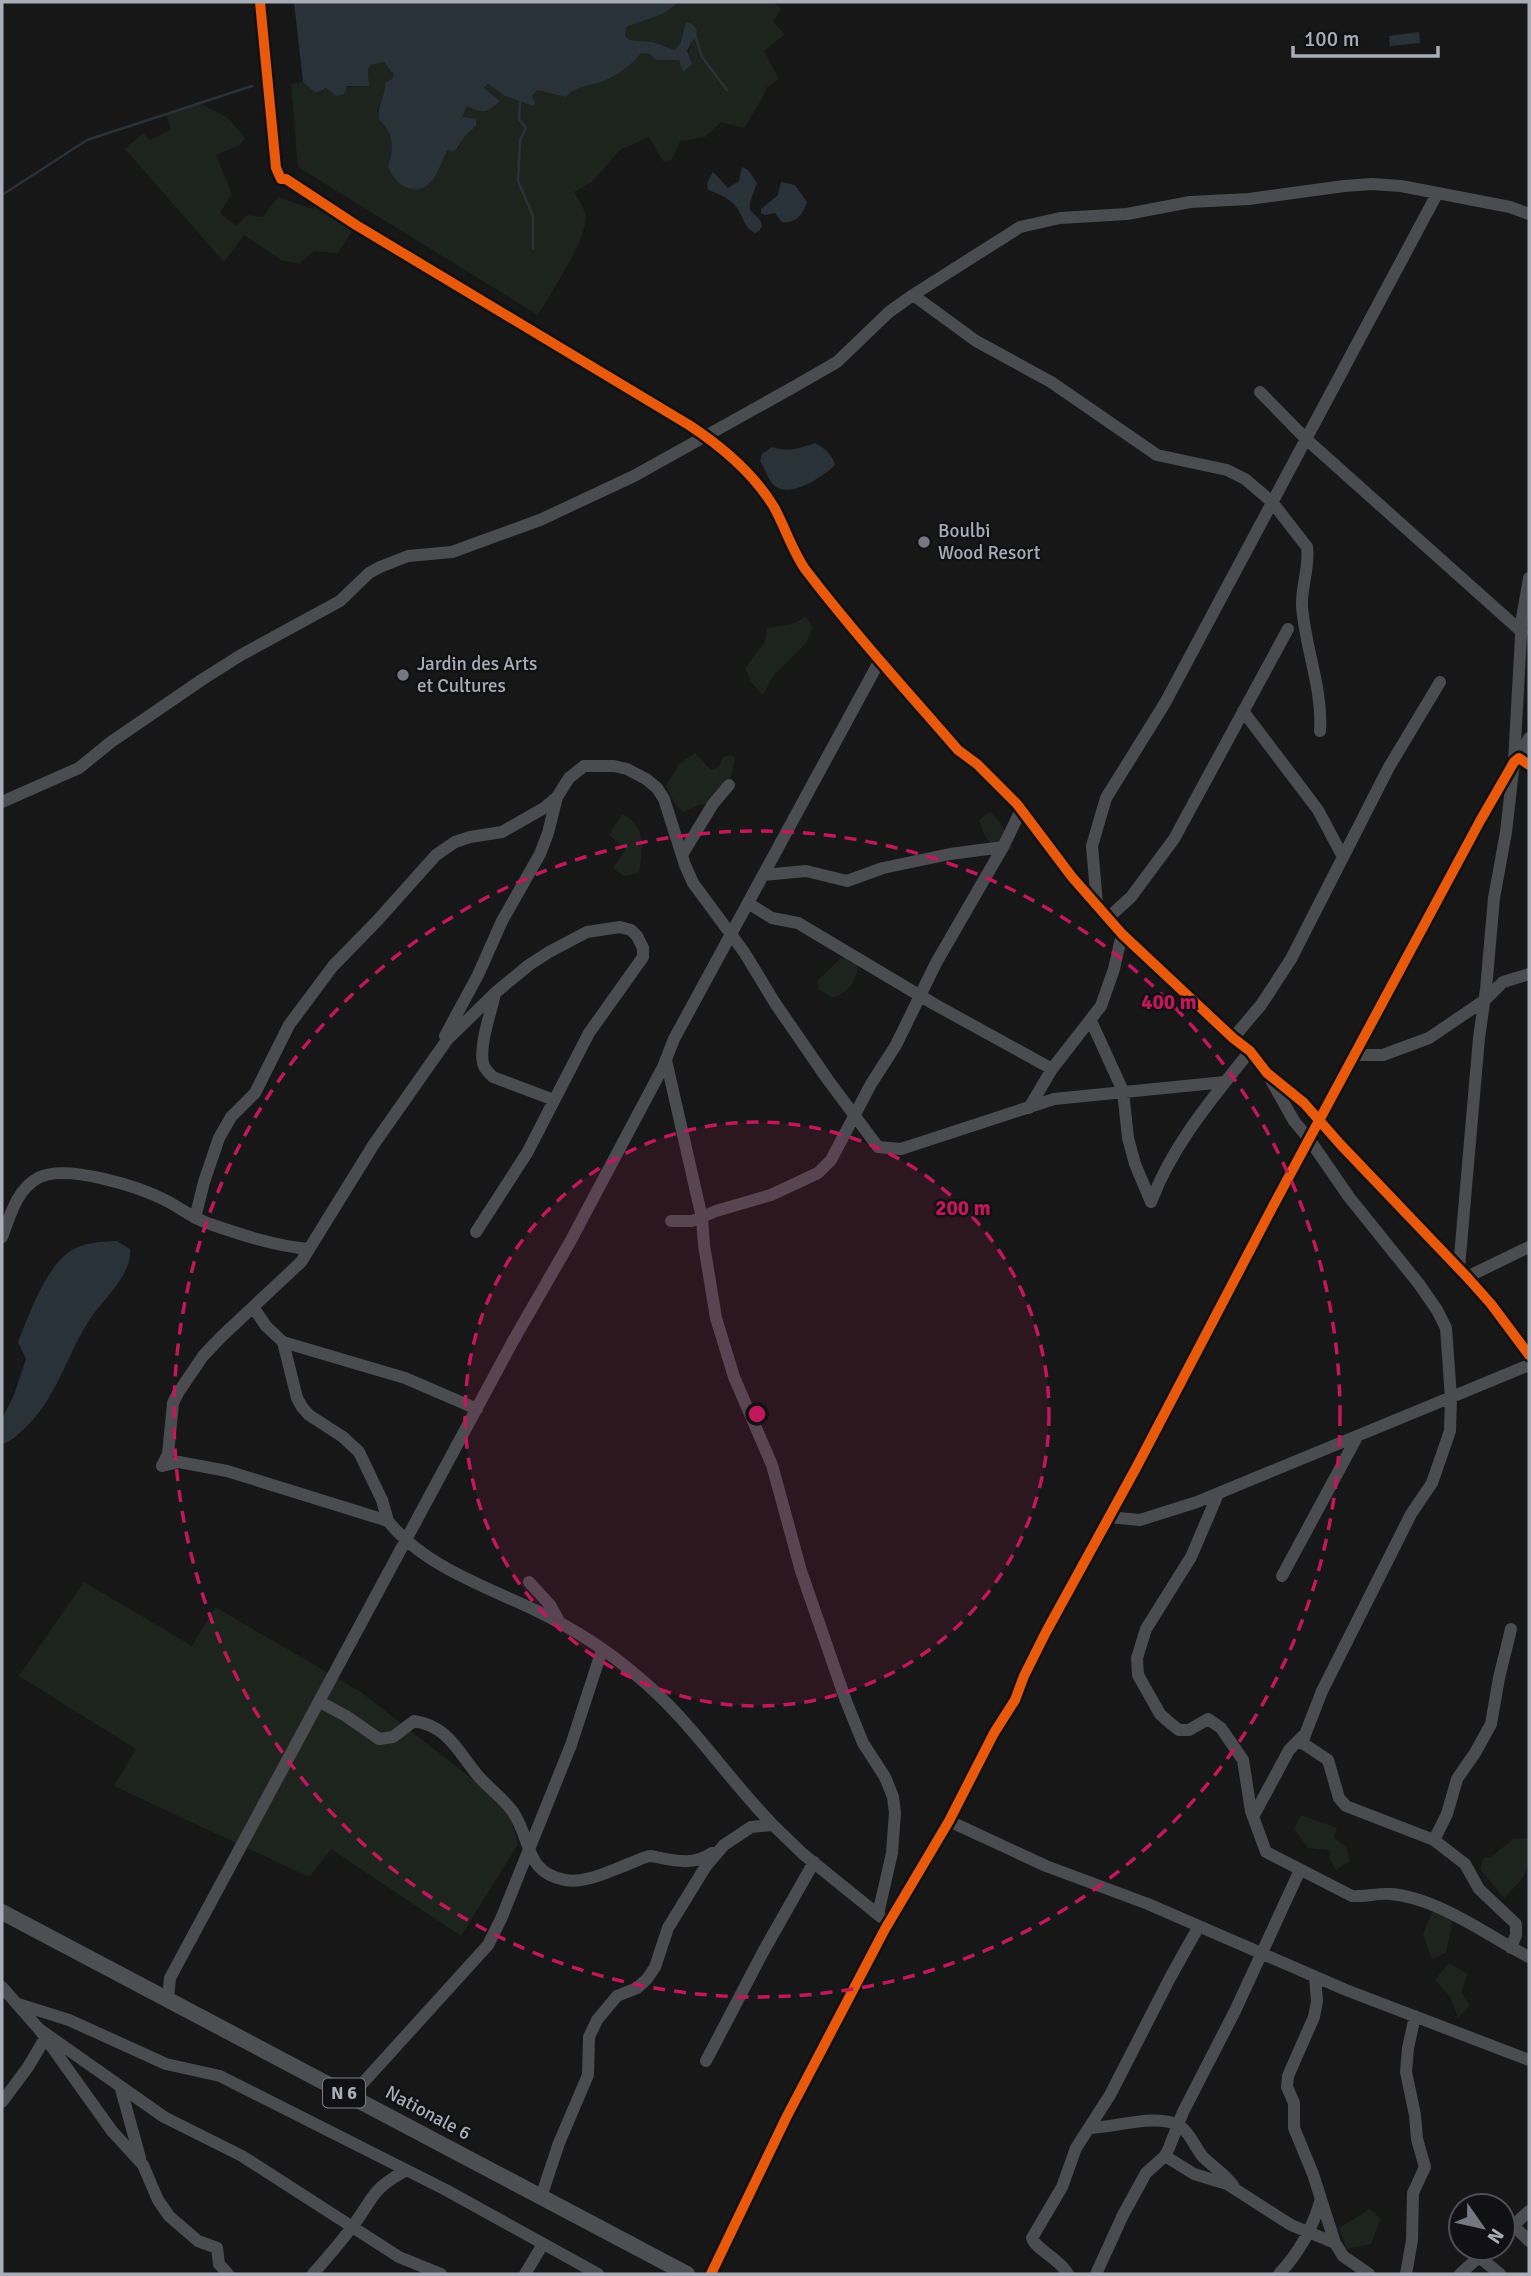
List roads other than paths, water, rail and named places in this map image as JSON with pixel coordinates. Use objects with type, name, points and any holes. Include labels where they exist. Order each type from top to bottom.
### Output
[{"type":"main road","name":"Nationale 6","points":[[2,1912],[687,2274]]},
{"type":"street","points":[[260,2],[276,167],[281,179],[286,179],[356,225],[705,436],[723,451],[761,489],[774,507],[802,565],[958,750],[977,764],[1021,810],[1072,877],[1122,934],[1250,1051],[1267,1073],[1294,1121],[1437,1310],[1446,1328],[1451,1398],[1450,1431],[1432,1483],[1411,1514],[1322,1691],[1305,1734],[1304,1744],[1331,1764],[1339,1798],[1346,1806],[1434,1840],[1465,1864],[1479,1889],[1516,1924],[1516,1935],[1511,1948]]},
{"type":"street","points":[[2,802],[79,768],[111,742],[203,679],[340,601],[369,573],[380,567],[408,556],[452,552],[540,520],[634,476],[837,362],[889,312],[1020,227],[1059,218],[1127,214],[1189,202],[1248,199],[1344,186],[1401,186],[1510,207],[1529,214]]},
{"type":"street","points":[[1097,904],[1093,846],[1106,798],[1165,704],[1437,194]]},
{"type":"street","points":[[913,295],[976,341],[1051,382],[1157,454],[1227,470],[1245,479],[1272,502],[1307,547],[1302,582],[1303,613],[1319,702],[1320,731]]},
{"type":"street","points":[[1260,392],[1306,439],[1522,632]]},
{"type":"street","points":[[711,2274],[786,2118],[885,1929],[949,1821],[994,1733],[1015,1700],[1041,1643],[1309,1139],[1521,762],[1522,618],[1529,578]]},
{"type":"street","points":[[1109,918],[1131,897],[1174,839],[1288,629]]},
{"type":"street","points":[[168,1999],[170,1978],[570,1242],[666,1060],[674,1039],[880,660]]},
{"type":"street","points":[[1233,1038],[1277,983],[1390,767],[1440,682]]},
{"type":"street","points":[[1243,711],[1318,810],[1343,857]]},
{"type":"street","points":[[1463,1272],[1479,1038],[1494,898],[1521,762],[1529,738]]},
{"type":"street","points":[[195,1218],[219,1138],[231,1117],[255,1093],[289,1025],[333,965],[369,930],[436,855],[454,842],[502,832],[544,808],[557,797],[569,778],[584,766],[627,769],[646,779],[664,799],[693,883],[731,934],[855,1118],[878,1147],[901,1149],[1062,1098],[1225,1082]]},
{"type":"street","points":[[682,855],[713,804],[729,785]]},
{"type":"street","points":[[557,797],[540,854],[502,921],[478,975],[437,1052],[374,1144],[309,1250],[292,1272],[203,1356],[178,1392],[173,1403],[168,1454],[162,1466],[179,1462],[228,1471],[388,1521],[407,1540],[447,1569],[560,1623],[636,1675],[661,1698],[780,1833],[878,1914],[884,1921],[885,1929]]},
{"type":"street","points":[[671,1221],[692,1221],[771,1195],[818,1173],[831,1160],[871,1084],[896,1045],[936,963],[1003,847],[1021,810]]},
{"type":"street","points":[[763,876],[806,871],[847,881],[883,868],[950,854],[1003,847]]},
{"type":"street","points":[[748,903],[772,918],[798,923],[920,996],[1052,1069]]},
{"type":"street","points":[[437,1052],[495,993],[549,952],[587,932],[620,927],[631,930],[638,936],[643,957],[589,1033],[515,1174],[476,1232]]},
{"type":"street","points":[[1029,1108],[1052,1069],[1101,1006],[1108,990],[1122,934]]},
{"type":"street","points":[[1355,1055],[1383,1055],[1429,1038],[1485,1000],[1503,982],[1529,974]]},
{"type":"street","points":[[495,993],[485,1038],[482,1062],[485,1070],[493,1077],[554,1100]]},
{"type":"street","points":[[1091,1021],[1123,1091],[1128,1138],[1135,1164],[1151,1202],[1169,1162],[1199,1115],[1250,1051]]},
{"type":"street","points":[[666,1060],[702,1218],[716,1318],[734,1377],[772,1465],[801,1571],[846,1701],[863,1743],[885,1777],[893,1797],[895,1813],[892,1853],[878,1914]]},
{"type":"street","points":[[1267,1073],[1320,1119],[1340,1144],[1463,1272],[1529,1355]]},
{"type":"street","points":[[2,1237],[19,1196],[35,1179],[80,1174],[167,1201],[195,1218],[265,1242],[309,1250]]},
{"type":"street","points":[[1463,1272],[1529,1247]]},
{"type":"street","points":[[253,1307],[266,1326],[284,1342],[405,1378],[477,1409]]},
{"type":"street","points":[[284,1342],[297,1398],[302,1408],[359,1452],[382,1500],[388,1521]]},
{"type":"street","points":[[1108,1517],[1140,1520],[1218,1494],[1529,1365]]},
{"type":"street","points":[[1282,1576],[1357,1437]]},
{"type":"street","points":[[1218,1494],[1191,1557],[1146,1629],[1137,1658],[1138,1675],[1160,1714],[1174,1727],[1189,1730],[1208,1719],[1221,1728],[1243,1760],[1253,1817],[1266,1852],[1352,1896],[1389,1894],[1411,1898],[1458,1916],[1529,1957]]},
{"type":"street","points":[[529,1581],[550,1605],[560,1623]]},
{"type":"street","points":[[1434,1840],[1447,1814],[1457,1779],[1491,1724],[1511,1629]]},
{"type":"street","points":[[351,2096],[488,1945],[530,1850],[579,1721],[602,1650]]},
{"type":"street","points":[[320,1702],[379,1739],[393,1737],[414,1721],[429,1723],[456,1745],[480,1778],[511,1810],[537,1867],[567,1880],[585,1878],[651,1856],[687,1862],[701,1860],[751,1827],[773,1825]]},
{"type":"street","points":[[1253,1817],[1289,1750],[1305,1734]]},
{"type":"street","points":[[949,1821],[1046,1867],[1199,1926],[1315,1977],[1529,2060]]},
{"type":"street","points":[[541,2197],[564,2131],[588,2075],[589,2037],[592,2028],[617,1996],[637,1988],[647,1979],[655,1967],[668,1928],[706,1866],[724,1845]]},
{"type":"street","points":[[706,2061],[773,1933],[814,1862]]},
{"type":"street","points":[[1096,2274],[1146,2173],[1165,2156],[1300,1870]]},
{"type":"street","points":[[1068,2274],[1059,2262],[1034,2244],[1032,2238],[1062,2187],[1076,2148],[1110,2095],[1199,1926]]},
{"type":"street","points":[[1315,1977],[1317,2001],[1314,2017],[1288,2076],[1287,2087],[1293,2103],[1294,2128],[1335,2244],[1343,2256],[1369,2274]]},
{"type":"street","points":[[2,1987],[44,2034],[112,2132],[144,2165]]},
{"type":"street","points":[[18,2004],[69,2020],[166,2064],[220,2076],[446,2190],[598,2274]]},
{"type":"street","points":[[1406,2274],[1412,2240],[1413,2193],[1425,2167],[1417,2139],[1406,2072],[1415,2016]]},
{"type":"street","points":[[44,2034],[164,2118],[242,2156],[400,2257],[441,2274]]},
{"type":"street","points":[[2,2102],[28,2067],[44,2034]]},
{"type":"street","points":[[121,2089],[137,2152],[158,2200],[169,2216],[198,2241],[217,2248],[219,2264],[229,2274]]},
{"type":"street","points":[[1089,2128],[1149,2122],[1166,2122],[1178,2126],[1188,2135],[1203,2158],[1226,2176],[1236,2190]]},
{"type":"street","points":[[1165,2156],[1194,2174],[1218,2181],[1267,2211],[1335,2244]]},
{"type":"street","points":[[313,2274],[354,2226],[374,2193],[384,2182],[405,2171]]},
{"type":"street","points":[[1279,2274],[1290,2263],[1308,2232],[1321,2199]]},
{"type":"street","points":[[525,2274],[543,2244]]},
{"type":"street","points":[[1460,2274],[1473,2262]]},
{"type":"waterway","points":[[696,38],[702,57],[727,90]]},
{"type":"waterway","points":[[2,195],[87,140],[252,86]]},
{"type":"waterway","points":[[520,102],[519,119],[526,128],[520,140],[518,181],[533,216],[533,248]]},
{"type":"place","name":"Boulbi Wood Resort","points":[[924,542]]},
{"type":"place","name":"Jardin des Arts et Cultures","points":[[403,675]]}]
